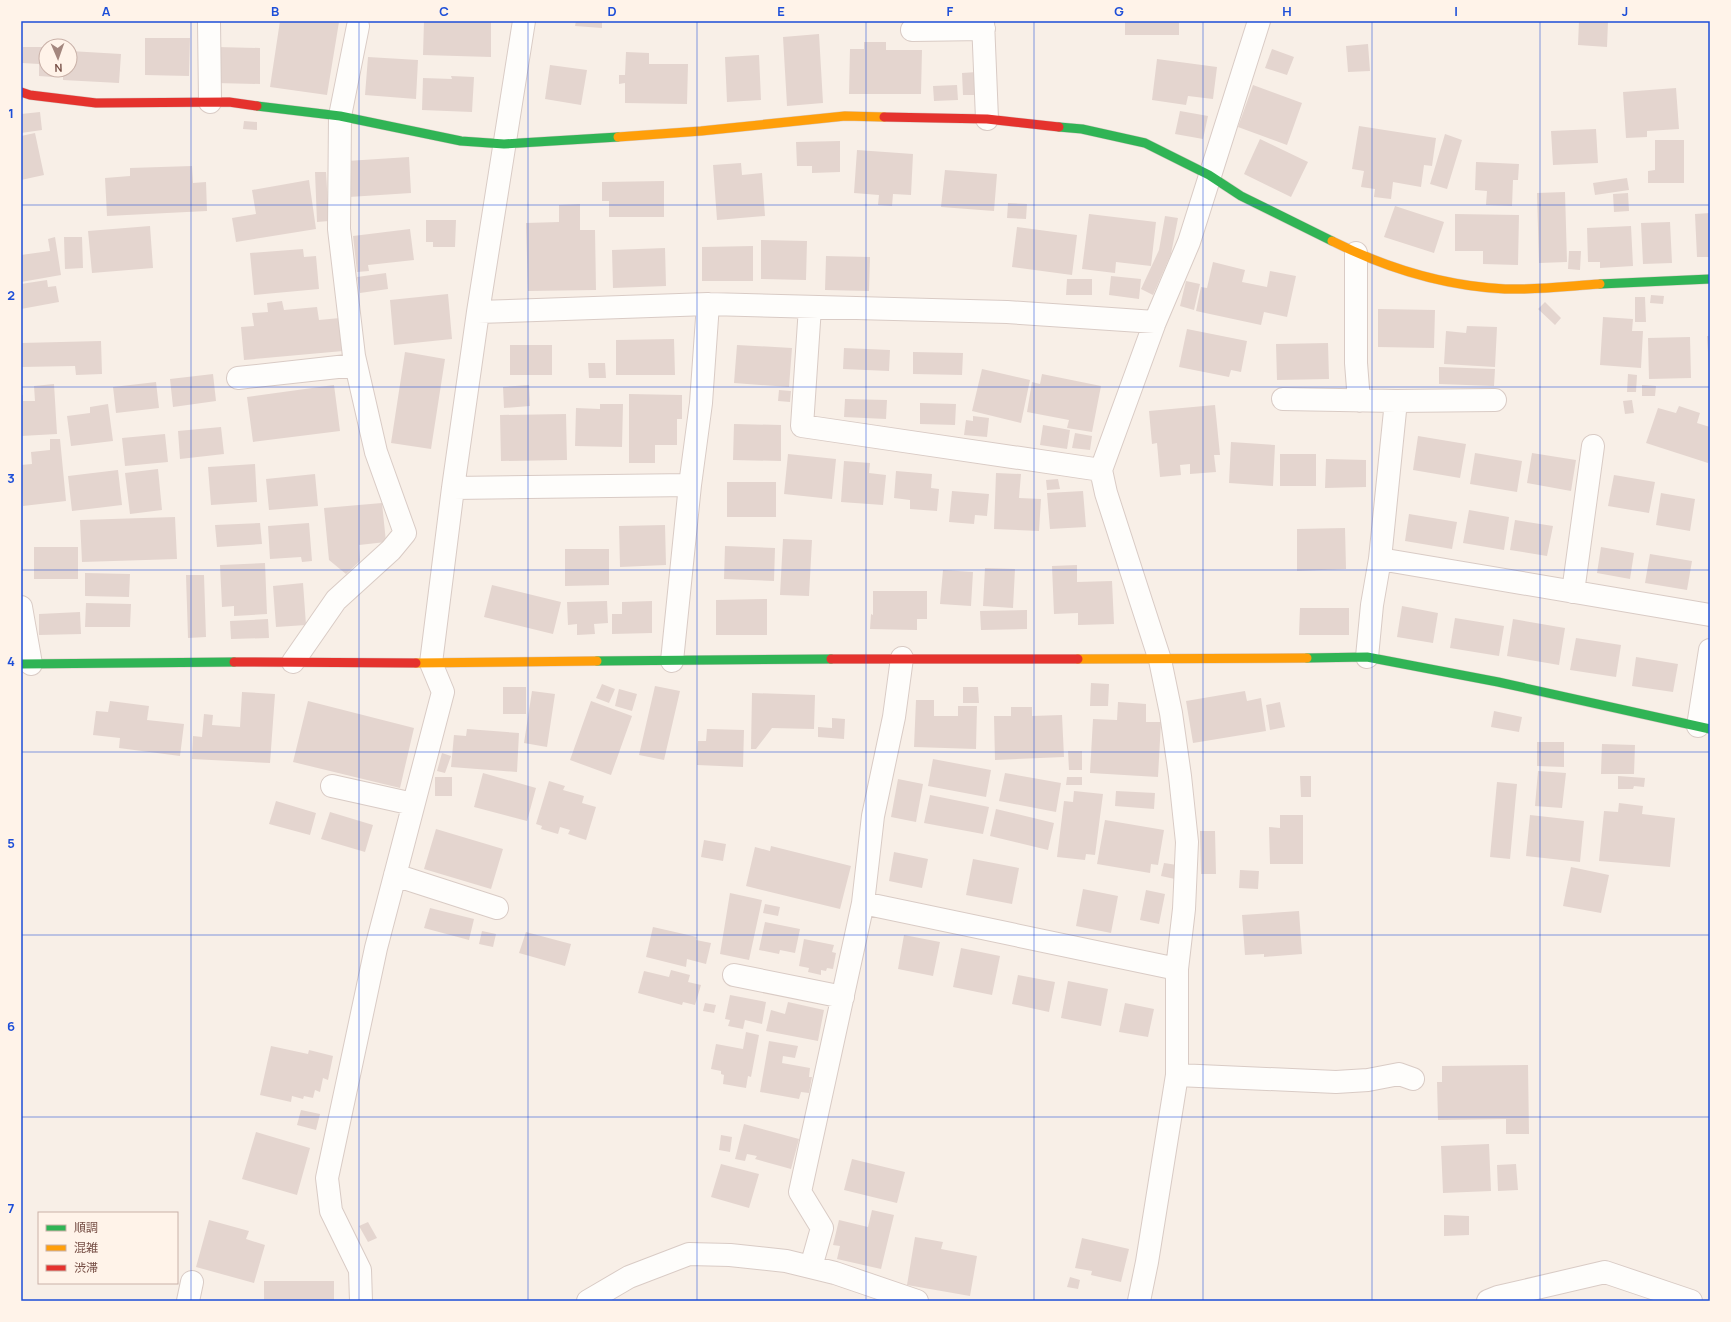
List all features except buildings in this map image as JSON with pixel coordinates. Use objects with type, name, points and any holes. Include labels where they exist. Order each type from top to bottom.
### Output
[{"type":"street","points":[[209,21],[210,102]]},
{"type":"street","points":[[361,1301],[360,1270],[331,1211],[327,1178],[376,948],[443,692],[432,664],[453,488],[478,312],[524,21]]},
{"type":"street","points":[[1138,1301],[1147,1262],[1177,1075],[1177,970],[1184,909],[1187,842],[1172,721],[1160,660],[1106,493],[1101,470],[1155,322],[1188,242],[1259,21]]},
{"type":"street","points":[[912,30],[984,25],[987,119]]},
{"type":"street","points":[[293,662],[336,600],[390,550],[405,533],[376,452],[356,365],[339,229],[340,116],[358,26]]},
{"type":"street","points":[[21,92],[30,96],[96,103],[229,102],[340,116],[461,141],[504,144],[701,131],[845,116],[987,119],[1082,129],[1145,143],[1209,175],[1241,196],[1356,253],[1443,282],[1506,289],[1710,279]]},
{"type":"street","points":[[1356,253],[1356,363],[1359,400]]},
{"type":"street","points":[[478,312],[708,304],[1007,312],[1155,322]]},
{"type":"street","points":[[672,661],[690,484],[701,403],[708,304]]},
{"type":"street","points":[[810,307],[802,426],[1101,470]]},
{"type":"street","points":[[238,378],[356,365]]},
{"type":"street","points":[[1283,399],[1396,401],[1495,400]]},
{"type":"street","points":[[1367,657],[1372,605],[1380,558],[1396,401]]},
{"type":"street","points":[[1572,592],[1593,446]]},
{"type":"street","points":[[453,488],[690,484]]},
{"type":"street","points":[[1380,558],[1710,615]]},
{"type":"street","points":[[21,607],[26,664],[293,662],[432,664],[902,658],[1160,660],[1367,657],[1498,682],[1704,727],[1710,650]]},
{"type":"street","points":[[810,1267],[822,1228],[800,1192],[863,903],[873,816],[894,717],[902,658]]},
{"type":"street","points":[[332,786],[413,804]]},
{"type":"street","points":[[395,875],[497,908]]},
{"type":"street","points":[[863,903],[1177,970]]},
{"type":"street","points":[[734,975],[843,997]]},
{"type":"street","points":[[1177,1075],[1336,1082],[1368,1080],[1399,1074],[1413,1079]]},
{"type":"street","points":[[588,1301],[629,1278],[689,1254],[730,1254],[786,1261],[810,1267],[866,1292],[917,1301]]},
{"type":"street","points":[[1488,1301],[1498,1297],[1605,1272],[1691,1301]]},
{"type":"traffic: fast","points":[[257,106],[340,116],[461,141],[504,144],[618,137]]},
{"type":"traffic: fast","points":[[1059,127],[1082,129],[1145,143],[1209,175],[1241,196],[1332,241]]},
{"type":"traffic: fast","points":[[1600,284],[1710,279]]},
{"type":"traffic: fast","points":[[1307,658],[1367,657],[1498,682],[1710,729]]},
{"type":"traffic: fast","points":[[597,661],[831,659]]},
{"type":"traffic: fast","points":[[21,664],[234,662]]},
{"type":"traffic: slow","points":[[618,137],[701,131],[845,116],[884,117]]},
{"type":"traffic: slow","points":[[1332,241],[1353,251],[1395,267],[1439,280],[1461,284],[1505,289],[1600,284]]},
{"type":"traffic: slow","points":[[1078,659],[1307,658]]},
{"type":"traffic: slow","points":[[416,663],[597,661]]},
{"type":"traffic: jam","points":[[21,92],[30,95],[96,103],[229,102],[257,106]]},
{"type":"traffic: jam","points":[[884,117],[987,119],[1059,127]]},
{"type":"traffic: jam","points":[[831,659],[1078,659]]},
{"type":"traffic: jam","points":[[234,662],[416,663]]}]
